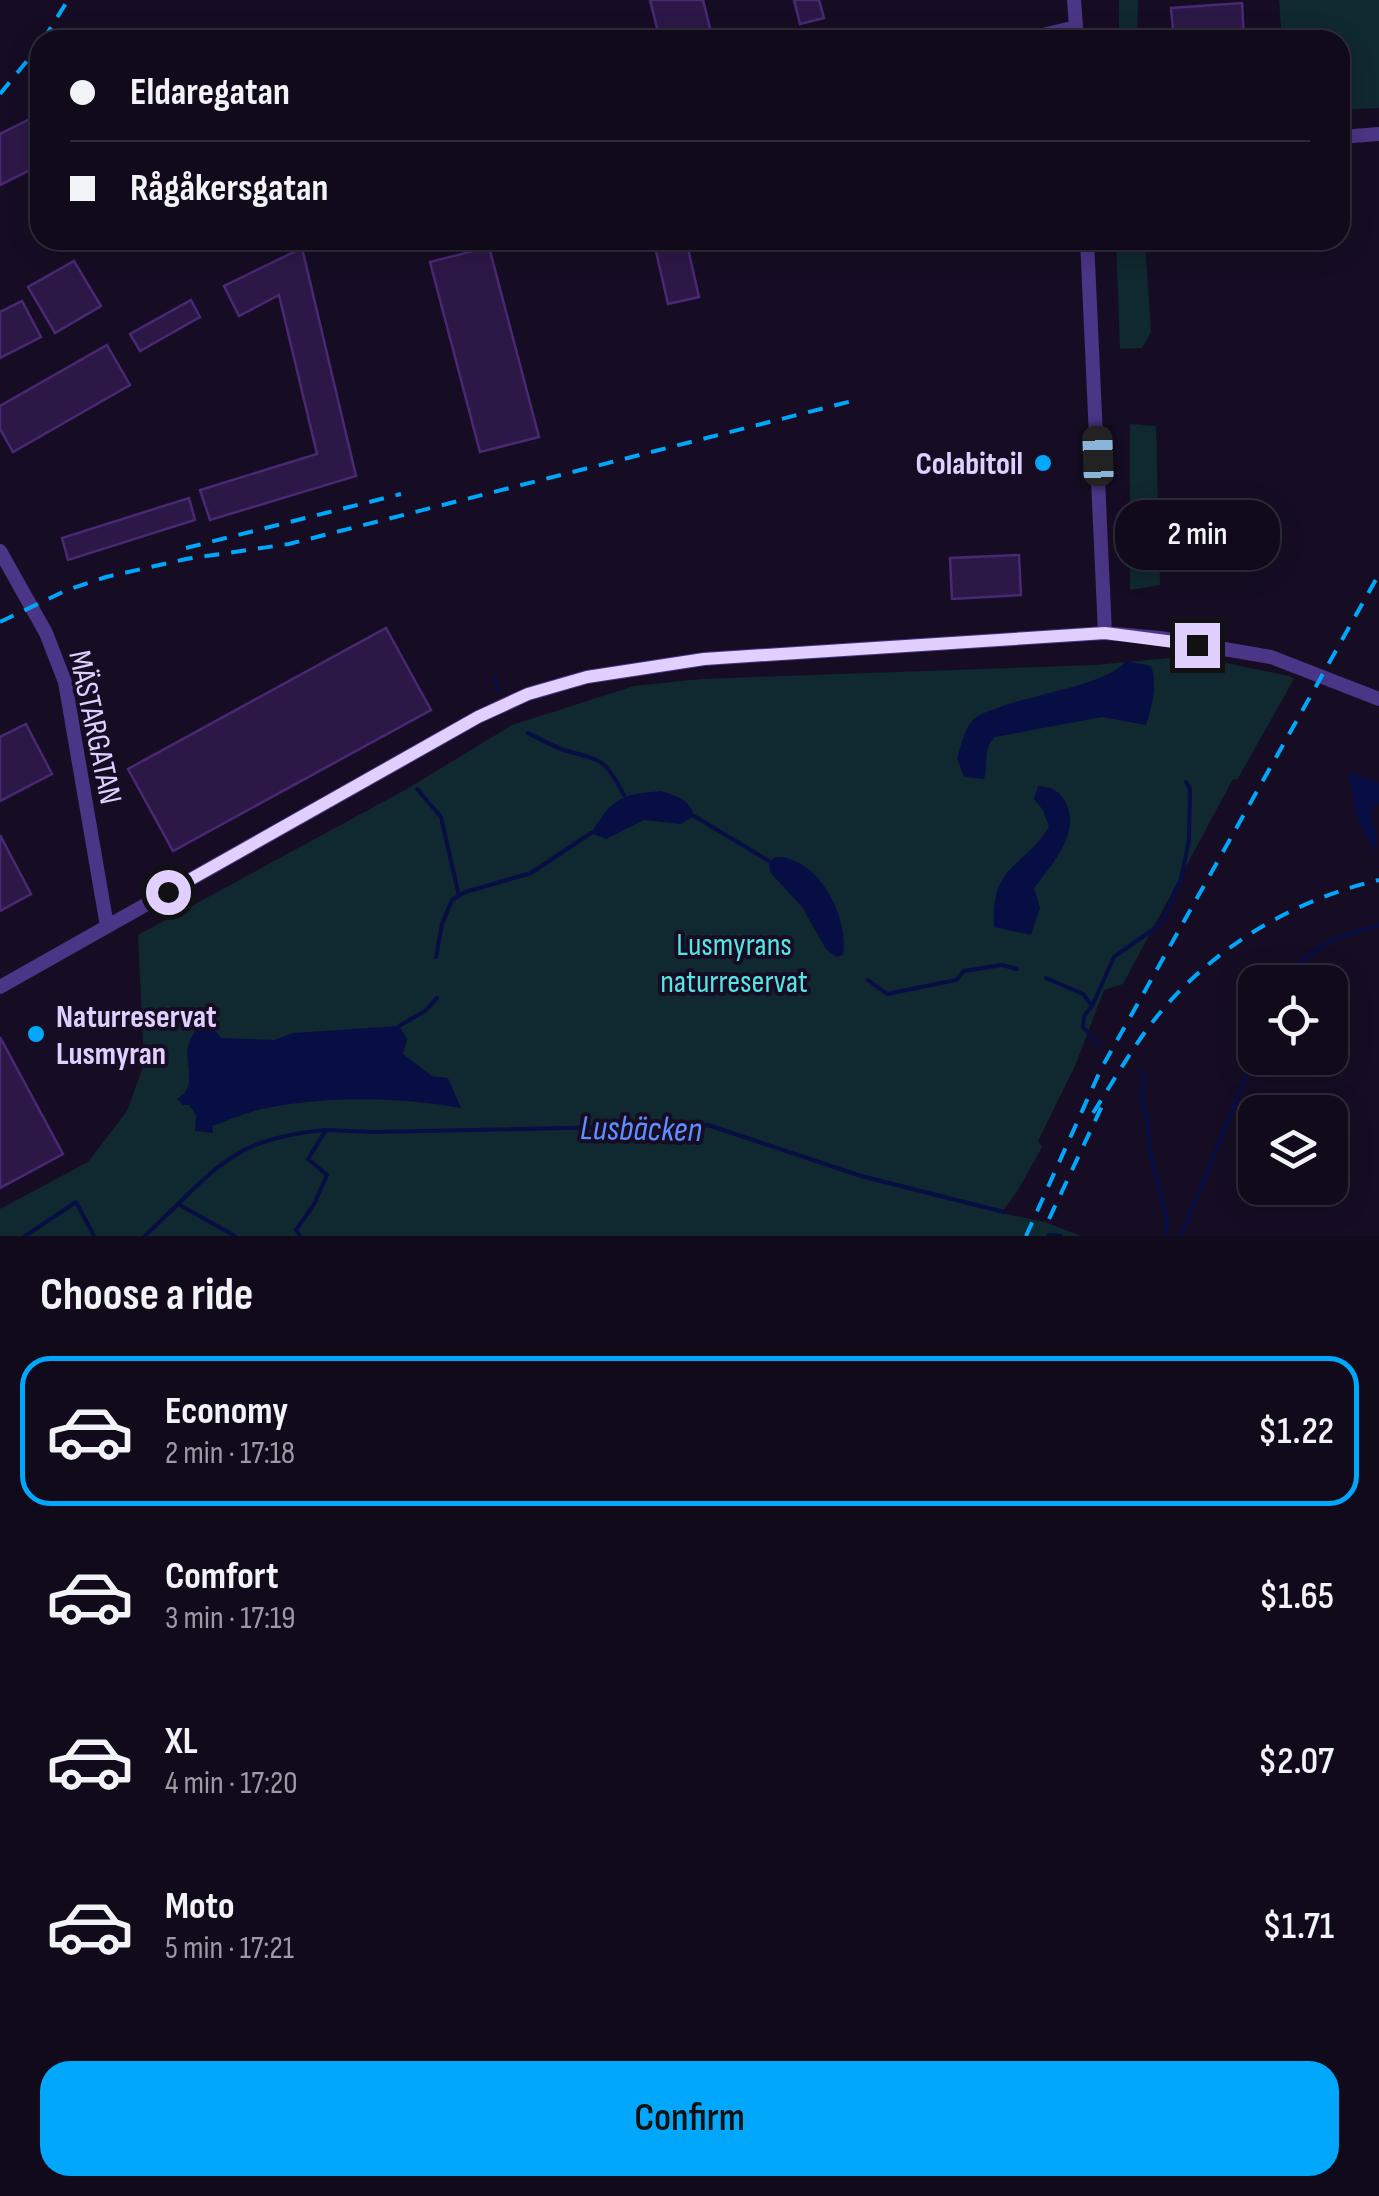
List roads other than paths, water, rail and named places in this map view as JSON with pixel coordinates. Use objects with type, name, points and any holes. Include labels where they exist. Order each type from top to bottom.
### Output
[{"type":"street","points":[[1074,0],[1077,30]]},
{"type":"street","points":[[1350,137],[1379,134]]},
{"type":"street","points":[[1087,250],[1105,633]]},
{"type":"street","name":"MÄSTARGATAN","points":[[0,551],[46,632],[65,682],[108,926]]},
{"type":"street","points":[[0,986],[478,717],[528,694],[572,681],[704,659],[1105,633],[1270,658],[1379,699]]},
{"type":"waterway","points":[[495,677],[498,691]]},
{"type":"waterway","points":[[528,733],[601,762],[624,795]]},
{"type":"waterway","points":[[1092,1006],[1114,957],[1162,923],[1181,879],[1189,840],[1190,789],[1186,782]]},
{"type":"waterway","points":[[417,789],[441,817],[459,896]]},
{"type":"waterway","points":[[694,816],[769,861]]},
{"type":"waterway","points":[[436,957],[442,924],[452,900],[465,892],[531,873],[591,833]]},
{"type":"waterway","points":[[1299,965],[1338,939],[1379,925]]},
{"type":"waterway","points":[[868,980],[887,994],[956,980],[964,971],[1002,965],[1017,969]]},
{"type":"waterway","points":[[1046,978],[1083,994],[1092,1006],[1084,1016],[1083,1027],[1099,1045]]},
{"type":"waterway","points":[[399,1026],[425,1011],[437,998]]},
{"type":"waterway","points":[[1140,1070],[1151,1157],[1167,1220],[1165,1236]]},
{"type":"waterway","points":[[1181,1236],[1247,1075]]},
{"type":"waterway","name":"Lusbäcken","points":[[300,1236],[296,1230],[327,1175],[308,1159],[326,1130],[708,1125],[861,1176],[1004,1212]]},
{"type":"waterway","name":"Lusbäcken","points":[[178,1204],[212,1172],[243,1151],[278,1137],[325,1130]]},
{"type":"waterway","name":"Lusbäcken","points":[[25,1236],[76,1202],[94,1236]]},
{"type":"waterway","name":"Lusbäcken","points":[[145,1236],[178,1204],[235,1236]]},
{"type":"waterway","name":"Lusbäcken","points":[[1049,1235],[1061,1236]]},
{"type":"railway","points":[[49,30],[68,0]]},
{"type":"railway","points":[[0,94],[30,57]]},
{"type":"railway","points":[[0,622],[67,590],[106,577],[186,559],[289,544],[860,399]]},
{"type":"railway","points":[[186,548],[401,494]]},
{"type":"railway","points":[[1026,1236],[1101,1069],[1379,574]]},
{"type":"railway","points":[[1093,1113],[1148,1028],[1170,1001],[1222,954],[1250,934],[1312,901],[1379,880]]},
{"type":"railway","points":[[1049,1219],[1103,1104]]},
{"type":"place","name":"Colabitoil","points":[[1043,463]]},
{"type":"place","name":"Naturreservat Lusmyran","points":[[36,1034]]},
{"type":"park label","name":"Lusmyrans naturreservat","points":[[734,962]]}]
